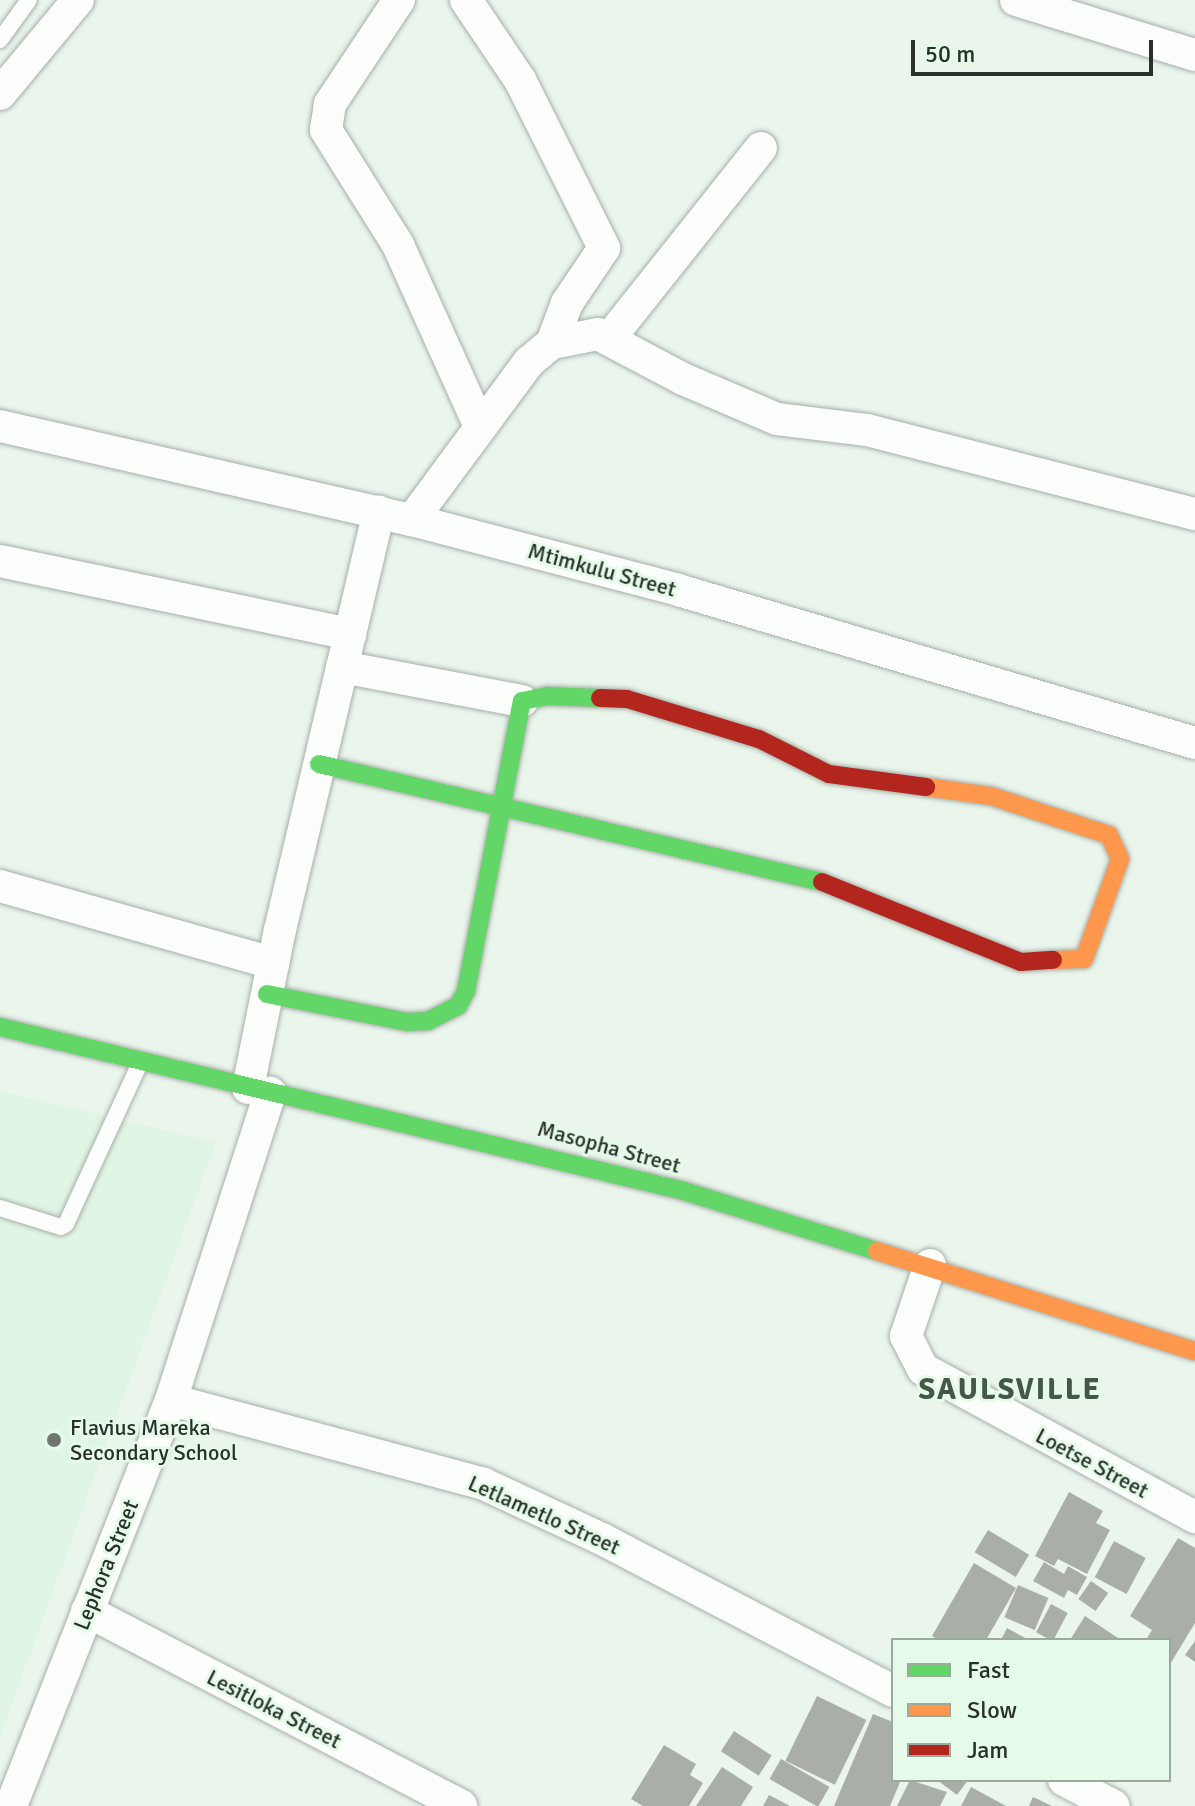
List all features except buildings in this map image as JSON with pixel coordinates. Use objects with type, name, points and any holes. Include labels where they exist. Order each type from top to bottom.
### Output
[{"type":"street","points":[[0,94],[78,0]]},
{"type":"street","points":[[399,0],[330,104],[326,130],[398,245],[480,427]]},
{"type":"street","points":[[466,0],[520,80],[604,248],[567,303],[552,343]]},
{"type":"street","points":[[1016,0],[1195,55]]},
{"type":"street","points":[[609,339],[761,148]]},
{"type":"street","points":[[412,520],[529,362],[552,343],[578,335],[609,339],[683,379],[777,419],[867,430],[1195,514]]},
{"type":"street","name":"Mtimkulu Street","points":[[0,426],[412,520],[871,645],[1195,743]]},
{"type":"street","name":"Lephora Street","points":[[11,1806],[171,1400],[259,1091],[267,994],[273,963],[379,512]]},
{"type":"street","points":[[0,561],[350,634]]},
{"type":"street","points":[[319,764],[499,809],[846,887],[1021,962],[1084,959],[1120,859],[1109,835],[968,791],[829,774],[759,739],[687,714],[598,697],[522,701],[342,667]]},
{"type":"street","points":[[267,994],[407,1022],[428,1021],[458,1006],[466,991],[522,701]]},
{"type":"street","points":[[0,886],[273,963]]},
{"type":"street","name":"Masopha Street","points":[[0,1027],[259,1091],[524,1149],[930,1265],[1195,1351]]},
{"type":"street","name":"Loetse Street","points":[[930,1265],[906,1336],[923,1369],[974,1401],[1195,1517]]},
{"type":"street","name":"Letlametlo Street","points":[[171,1400],[484,1484],[590,1533],[891,1690]]},
{"type":"street","name":"Lesitloka Street","points":[[87,1611],[461,1806]]},
{"type":"street","points":[[1068,1782],[1114,1806]]},
{"type":"lane","points":[[0,40],[29,0]]},
{"type":"lane","points":[[0,1208],[54,1226],[66,1224],[140,1061]]},
{"type":"shaded area","name":"Flavius Mareka Secondary School","points":[[0,1091],[216,1142],[0,1737]]},
{"type":"traffic: fast","points":[[267,994],[407,1022],[428,1021],[458,1006],[466,991],[522,701],[547,696],[600,698]]},
{"type":"traffic: fast","points":[[319,764],[822,882]]},
{"type":"traffic: fast","points":[[0,1027],[684,1191],[877,1251]]},
{"type":"traffic: slow","points":[[926,787],[991,796],[1109,835],[1120,859],[1084,959],[1053,960]]},
{"type":"traffic: slow","points":[[877,1251],[1195,1351]]},
{"type":"traffic: jam","points":[[600,698],[627,699],[759,739],[829,774],[926,787]]},
{"type":"traffic: jam","points":[[822,882],[1021,962],[1053,960]]},
{"type":"place","name":"Flavius Mareka Secondary School","points":[[54,1440]]},
{"type":"district","name":"SAULSVILLE","points":[[1010,1390]]}]
